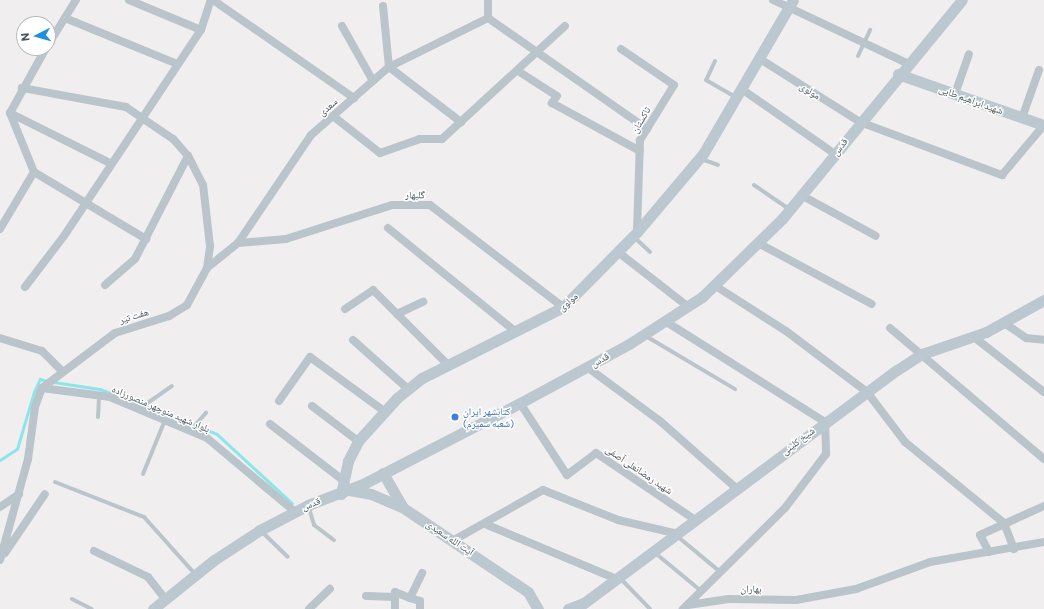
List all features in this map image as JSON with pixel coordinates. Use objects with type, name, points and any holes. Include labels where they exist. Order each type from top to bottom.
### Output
[{"type":"street","points":[[56,32],[76,0]]},
{"type":"street","points":[[129,0],[201,30]]},
{"type":"street","points":[[25,287],[86,201],[110,163],[201,30],[212,0],[354,98]]},
{"type":"street","points":[[488,0],[488,18],[539,52],[647,129]]},
{"type":"street","points":[[773,0],[792,3],[864,43],[907,63]]},
{"type":"street","name":"قدس","points":[[153,609],[196,574],[260,530],[294,511],[344,488],[383,473],[520,403],[644,334],[687,306],[714,285],[758,243],[790,209],[907,63],[962,0]]},
{"type":"street","name":"مولوی","points":[[344,488],[358,441],[384,411],[408,389],[448,365],[563,307],[635,234],[700,158],[741,94],[792,3]]},
{"type":"street","points":[[383,6],[389,67],[461,122]]},
{"type":"street","points":[[65,18],[177,64]]},
{"type":"street","name":"سعدی","points":[[206,268],[238,243],[311,135],[389,67],[488,18]]},
{"type":"street","points":[[342,26],[373,81]]},
{"type":"street","points":[[333,116],[380,153],[420,139],[442,139],[539,52],[565,26]]},
{"type":"street","name":"تاکستان","points":[[621,49],[674,85],[640,140],[635,234]]},
{"type":"street","points":[[955,94],[969,54]]},
{"type":"street","points":[[41,56],[22,88],[10,113],[34,172],[86,201],[146,239]]},
{"type":"street","name":"مولوی","points":[[760,60],[860,122],[1002,174],[1044,126]]},
{"type":"street","points":[[1022,118],[1040,70]]},
{"type":"street","points":[[518,71],[557,96],[552,103],[640,151]]},
{"type":"street","name":"شهید ابراهیم طایی","points":[[898,74],[1044,126]]},
{"type":"street","name":"هفت تیر","points":[[22,88],[126,107],[173,140],[188,156],[203,185],[210,246],[206,268],[187,305],[169,316],[115,333],[62,371],[48,383]]},
{"type":"street","points":[[741,94],[835,154]]},
{"type":"street","points":[[10,113],[110,163]]},
{"type":"street","points":[[104,284],[135,259],[188,156]]},
{"type":"street","points":[[0,229],[34,172]]},
{"type":"street","points":[[801,195],[876,236]]},
{"type":"street","name":"گلبهار","points":[[238,243],[286,239],[392,205],[430,205],[563,307]]},
{"type":"street","points":[[388,228],[516,332]]},
{"type":"street","points":[[758,243],[872,304]]},
{"type":"street","points":[[618,252],[687,306]]},
{"type":"street","points":[[714,285],[786,330],[867,392],[905,442],[1004,523],[1014,549]]},
{"type":"street","points":[[345,309],[373,290],[448,365]]},
{"type":"street","name":"شیخ کلینی","points":[[568,609],[584,603],[615,576],[825,422],[922,354],[974,337],[1004,323],[1044,300]]},
{"type":"street","points":[[397,314],[423,302]]},
{"type":"street","points":[[665,321],[825,422]]},
{"type":"street","points":[[1004,323],[1026,338],[1044,340]]},
{"type":"street","points":[[890,328],[1044,459]]},
{"type":"street","points":[[974,337],[1044,392]]},
{"type":"street","points":[[1,340],[42,351],[62,371]]},
{"type":"street","points":[[353,340],[408,389]]},
{"type":"street","points":[[279,401],[310,357],[384,411]]},
{"type":"street","points":[[587,367],[660,421],[736,488]]},
{"type":"street","points":[[0,560],[48,383]]},
{"type":"street","name":"بلوار شهید منوچهر منصورزاده","points":[[48,383],[99,395],[140,408],[165,420],[192,429],[207,438],[294,511]]},
{"type":"street","name":"شهید رمضانعلی آصفی","points":[[520,403],[567,476],[596,453],[694,519]]},
{"type":"street","points":[[312,406],[358,441]]},
{"type":"street","name":"بهاران","points":[[686,607],[718,570],[785,508],[826,454],[825,422]]},
{"type":"street","points":[[270,424],[344,488]]},
{"type":"street","points":[[383,473],[402,507]]},
{"type":"street","name":"آیت الله سعیدی","points":[[344,488],[371,494],[402,507],[454,540],[528,592],[538,609]]},
{"type":"street","points":[[454,540],[544,490],[618,520],[674,533]]},
{"type":"street","points":[[0,507],[19,494]]},
{"type":"street","points":[[0,560],[45,494]]},
{"type":"street","points":[[989,552],[980,535],[1044,506]]},
{"type":"street","points":[[485,524],[615,576]]},
{"type":"street","name":"بهاران","points":[[686,607],[729,599],[796,600],[856,589],[930,562],[1014,549],[1044,542]]},
{"type":"street","points":[[94,551],[148,578],[164,599]]},
{"type":"street","points":[[410,598],[422,573]]},
{"type":"street","points":[[309,609],[330,589]]},
{"type":"street","points":[[395,609],[395,592],[420,601],[420,609]]},
{"type":"street","points":[[366,596],[395,597]]},
{"type":"lane","points":[[858,56],[870,30]]},
{"type":"lane","points":[[714,61],[706,80],[741,94]]},
{"type":"lane","points":[[700,158],[718,165]]},
{"type":"lane","points":[[754,185],[790,209]]},
{"type":"lane","points":[[635,234],[650,252]]},
{"type":"lane","points":[[644,334],[735,389]]},
{"type":"lane","points":[[140,408],[172,386]]},
{"type":"lane","points":[[98,417],[99,395]]},
{"type":"lane","points":[[192,429],[206,413]]},
{"type":"lane","points":[[143,474],[165,420]]},
{"type":"lane","points":[[55,482],[144,517],[196,574]]},
{"type":"lane","points":[[308,505],[314,525],[334,540]]},
{"type":"lane","points":[[260,530],[288,557]]},
{"type":"lane","points":[[674,533],[718,570]]},
{"type":"lane","points":[[652,550],[700,590]]},
{"type":"lane","points":[[615,576],[650,609]]},
{"type":"lane","points":[[72,599],[92,609]]},
{"type":"waterway","points":[[0,460],[17,449],[34,392],[40,379],[47,381]]},
{"type":"waterway","points":[[54,382],[100,389],[217,434],[292,503]]},
{"type":"place","name":"کتابشهر ایران (شعبه سمیرم)","points":[[455,417]]}]
